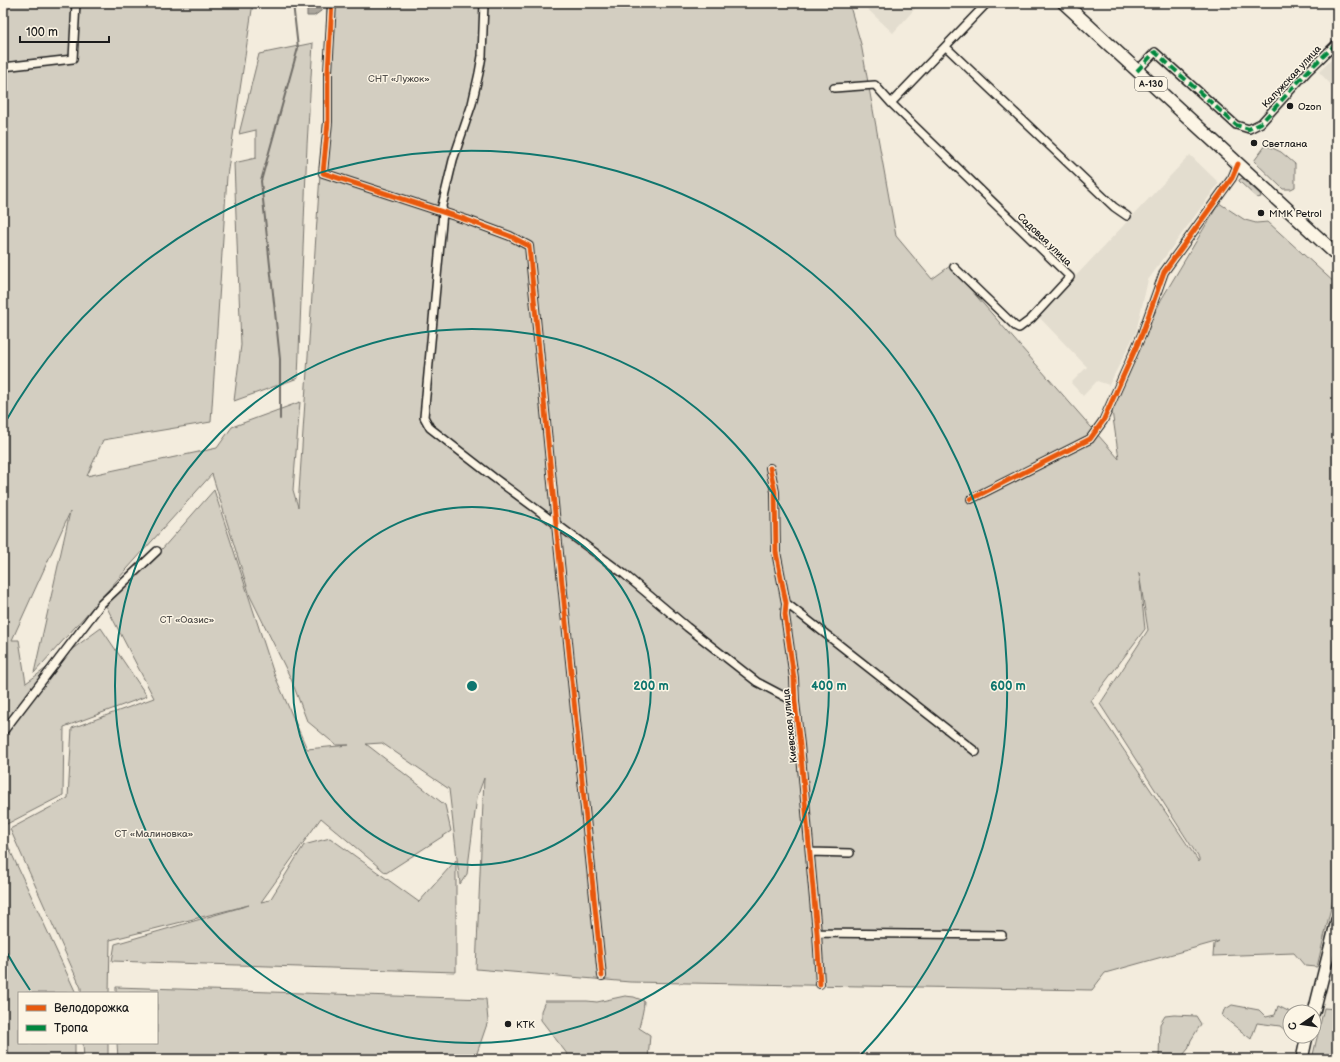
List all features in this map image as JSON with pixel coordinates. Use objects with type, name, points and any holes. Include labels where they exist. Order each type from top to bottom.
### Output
[{"type":"highway","name":"А-130","points":[[1064,3],[1337,255]]},
{"type":"main road","points":[[1316,1004],[1337,920]]},
{"type":"main road","points":[[1302,1059],[1305,1044]]},
{"type":"street","points":[[3,67],[73,59],[76,3]]},
{"type":"street","points":[[332,3],[328,72],[328,122],[323,174],[443,212],[510,236],[529,246],[602,976]]},
{"type":"street","points":[[484,3],[482,56],[479,73],[472,104],[453,160],[442,206],[443,212],[424,417],[430,428],[624,574],[687,627],[757,682],[794,702]]},
{"type":"street","points":[[834,88],[875,85],[891,104],[987,3]]},
{"type":"street","name":"Калужская улица","points":[[1137,71],[1155,52],[1236,125],[1249,129],[1261,123],[1308,71],[1337,43]]},
{"type":"street","points":[[946,47],[1114,207],[1127,216]]},
{"type":"street","name":"Садовая улица","points":[[891,104],[1070,277],[1030,319],[1019,328],[1015,326],[954,267]]},
{"type":"street","points":[[971,499],[1090,439],[1103,421],[1142,334],[1164,272],[1232,178],[1238,164]]},
{"type":"street","name":"Киевская улица","points":[[770,468],[775,492],[776,552],[786,603],[785,615],[794,678],[794,702],[800,744],[810,852],[820,984]]},
{"type":"street","points":[[3,732],[101,604],[157,551]]},
{"type":"street","points":[[786,603],[976,752]]},
{"type":"street","points":[[810,852],[850,853]]},
{"type":"street","points":[[817,933],[1002,935]]},
{"type":"shaded area","points":[[307,3],[323,3],[321,11],[314,16],[307,16]]},
{"type":"shaded area","points":[[861,3],[920,3],[893,33]]},
{"type":"shaded area","points":[[1337,54],[1337,91],[1319,72]]},
{"type":"shaded area","points":[[1190,155],[1219,183],[1148,280],[1136,332],[1109,385],[1097,381],[1083,396],[1071,383],[1087,367],[1038,316]]},
{"type":"green space","points":[[3,3],[253,3],[227,176],[211,422],[103,440],[87,476],[217,448],[232,427],[300,402],[293,490],[298,507],[324,114],[327,3],[849,3],[861,44],[896,236],[932,279],[950,266],[1119,459],[1111,404],[1161,300],[1219,203],[1245,220],[1256,223],[1268,222],[1337,285],[1337,882],[1317,967],[1305,966],[1294,953],[1213,956],[1214,944],[1219,941],[1105,973],[1092,990],[630,982],[476,969],[484,778],[477,797],[467,874],[460,884],[449,789],[382,743],[366,744],[445,805],[451,831],[386,873],[321,818],[261,902],[270,900],[304,845],[330,838],[419,902],[456,860],[456,972],[112,961],[115,944],[249,905],[110,940],[109,992],[81,992],[81,988],[10,829],[68,798],[72,728],[154,698],[105,604],[155,557],[214,490],[274,674],[307,749],[349,745],[336,745],[307,721],[291,679],[250,596],[212,474],[34,673],[70,512],[12,640],[19,640],[26,683],[101,628],[147,696],[64,727],[63,795],[3,826]],"holes":[[[1139,573],[1148,630],[1100,704],[1199,858],[1199,862],[1091,701],[1145,629]]]},
{"type":"green space","points":[[313,43],[307,145],[298,378],[234,401],[241,345],[234,163],[256,158],[256,130],[239,134],[259,54]]},
{"type":"green space","points":[[1266,145],[1281,152],[1295,164],[1295,187],[1291,189],[1283,189],[1254,161]]},
{"type":"green space","points":[[1242,178],[1260,194],[1261,197],[1257,198],[1239,181]]},
{"type":"green space","points":[[3,835],[75,991],[18,992],[18,1044],[75,1044],[75,1059],[3,1059]]},
{"type":"green space","points":[[116,987],[486,999],[488,1021],[475,1059],[118,1059],[117,1044],[158,1044],[158,992],[116,992]]},
{"type":"green space","points":[[625,996],[634,997],[644,1001],[639,1028],[650,1035],[648,1059],[571,1059],[541,1020],[541,1011],[545,1001],[597,1002]]},
{"type":"green space","points":[[1232,1005],[1259,1010],[1266,1017],[1275,1015],[1278,1006],[1282,1008],[1282,1028],[1280,1026],[1257,1023],[1251,1039],[1222,1016],[1224,1010]]},
{"type":"green space","points":[[1324,1008],[1337,1009],[1337,1059],[1312,1059],[1316,1044],[1322,1044],[1322,1016]]},
{"type":"green space","points":[[1165,1016],[1196,1016],[1201,1024],[1191,1040],[1188,1049],[1180,1059],[1159,1059],[1160,1024]]},
{"type":"green space","points":[[83,1044],[108,1044],[108,1059],[84,1059]]},
{"type":"waterway","points":[[280,419],[280,359],[261,181],[298,48],[293,3]]},
{"type":"marked path","points":[[1137,71],[1155,52],[1236,125],[1249,129],[1261,123],[1308,71],[1337,43]]},
{"type":"cycle path","points":[[332,3],[328,72],[328,122],[323,173],[467,220],[510,236],[529,246],[602,976]]},
{"type":"cycle path","points":[[971,499],[1090,439],[1103,421],[1142,334],[1164,272],[1232,178],[1238,164]]},
{"type":"cycle path","points":[[770,468],[775,492],[776,552],[786,603],[785,615],[794,678],[817,933],[820,984]]},
{"type":"place","name":"Ozon","points":[[1290,106]]},
{"type":"place","name":"Светлана","points":[[1254,143]]},
{"type":"place","name":"MMK Petrol","points":[[1261,213]]},
{"type":"place","name":"КТК","points":[[508,1024]]},
{"type":"park label","name":"СНТ «Лужок»","points":[[399,78]]},
{"type":"park label","name":"СТ «Оазис»","points":[[187,619]]},
{"type":"park label","name":"СТ «Малиновка»","points":[[154,833]]}]
